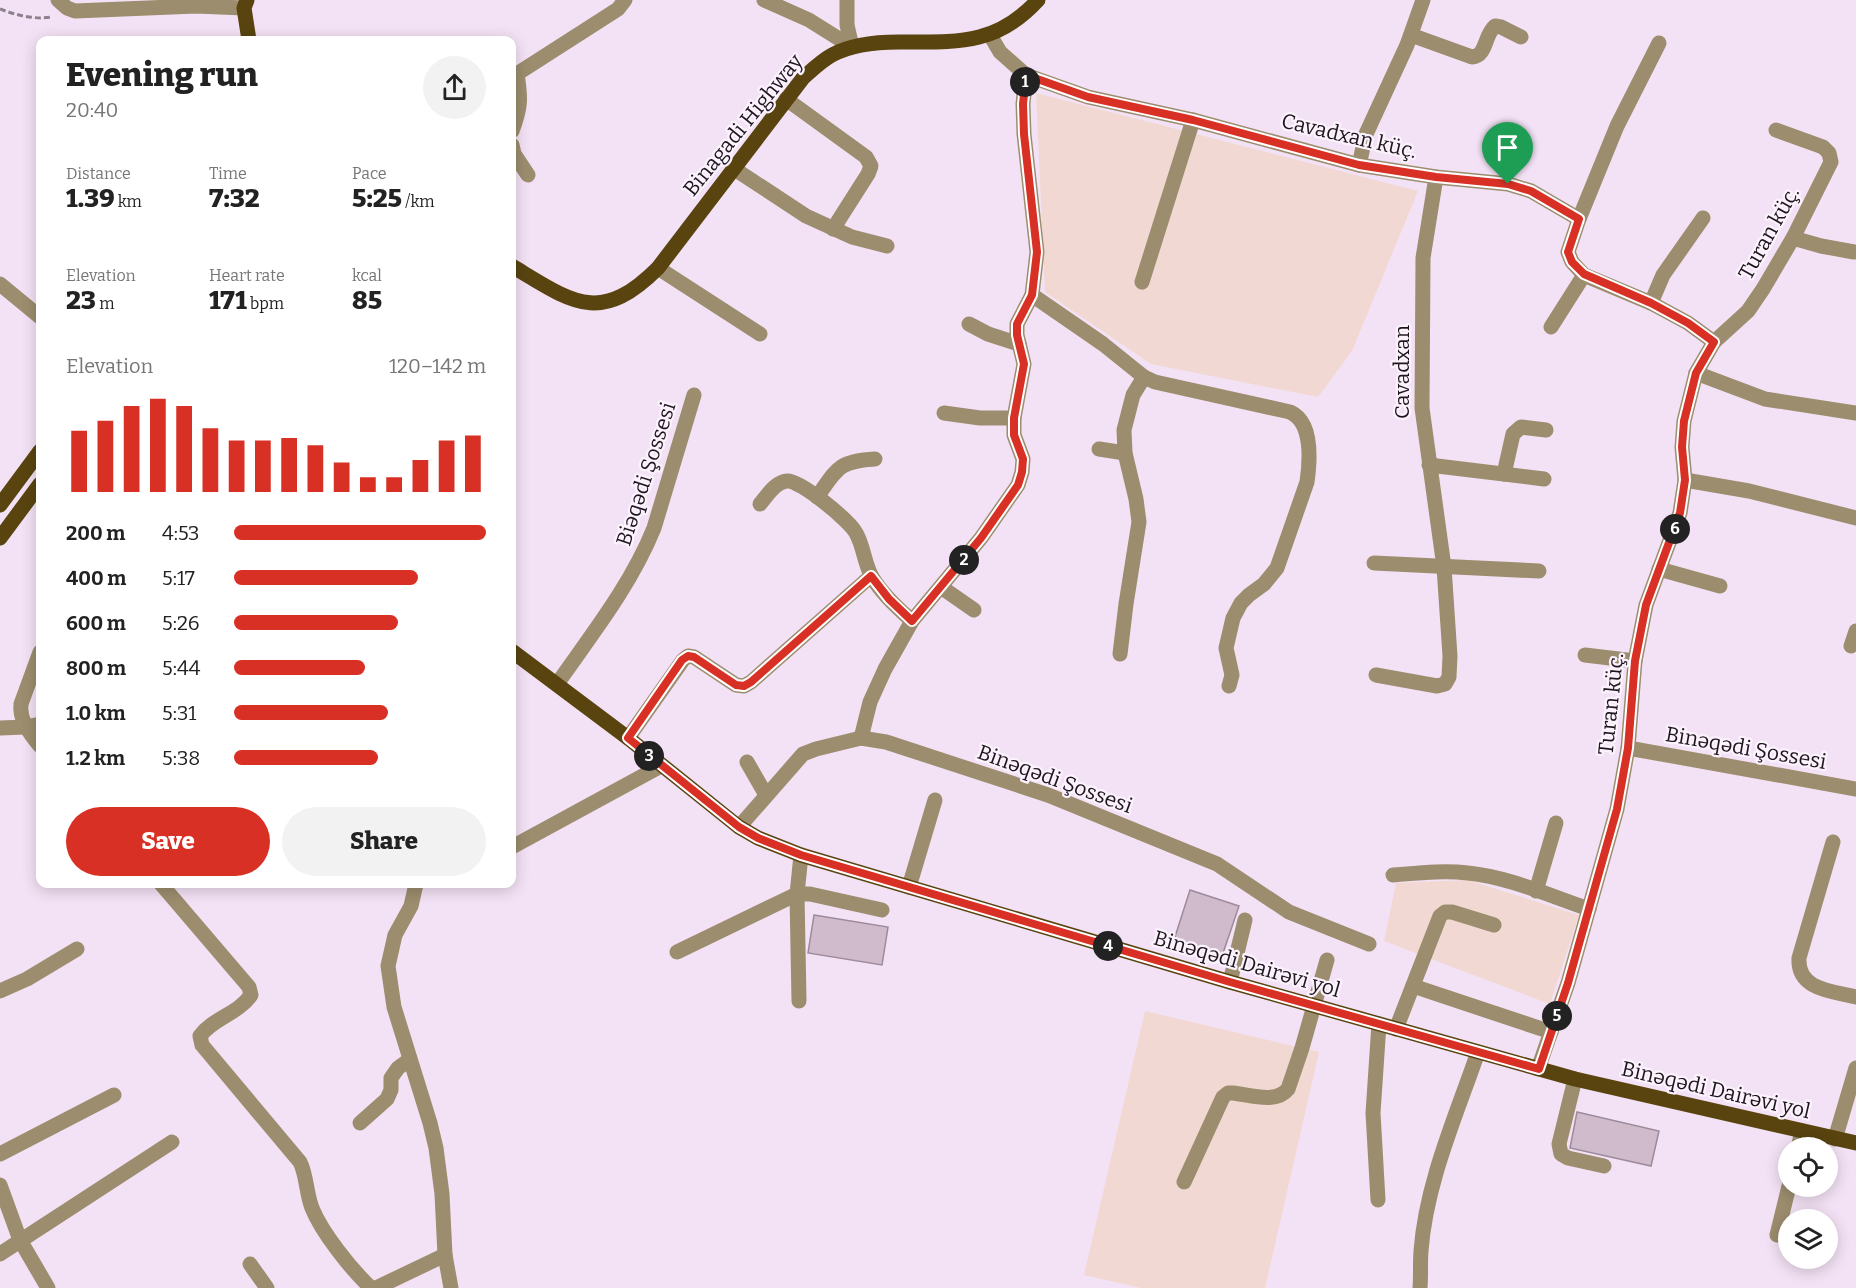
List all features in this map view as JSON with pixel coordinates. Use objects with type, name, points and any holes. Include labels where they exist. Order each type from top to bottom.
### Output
[{"type":"main road","name":"Binagadi Highway","points":[[516,268],[570,300],[593,304],[611,300],[632,290],[658,268],[786,99],[816,67],[832,55],[852,47],[882,42],[957,41],[990,35],[1020,18],[1038,0]]},
{"type":"main road","points":[[246,4],[249,36]]},
{"type":"main road","points":[[0,505],[36,456]]},
{"type":"main road","points":[[0,538],[36,489]]},
{"type":"main road","name":"Binəqədi Dairəvi yol","points":[[516,654],[628,738],[739,827],[758,838],[801,855],[1230,982],[1575,1079],[1830,1137]]},
{"type":"main road","name":"Binəqədi Dairəvi yol","points":[[1838,1139],[1856,1143]]},
{"type":"street","points":[[516,75],[618,9],[625,0]]},
{"type":"street","points":[[764,0],[809,21],[852,47]]},
{"type":"street","points":[[847,0],[847,25],[852,47]]},
{"type":"street","points":[[1359,165],[1366,134],[1411,35],[1424,0]]},
{"type":"street","points":[[62,4],[75,11],[90,12],[246,4]]},
{"type":"street","points":[[1411,35],[1472,57],[1477,57],[1482,53],[1490,30],[1495,26],[1521,37]]},
{"type":"street","name":"Cavadxan küç.","points":[[990,35],[1000,52],[1026,75],[1088,97],[1193,120],[1359,165],[1436,177],[1508,184],[1531,191],[1579,219]]},
{"type":"street","points":[[1659,43],[1617,126],[1568,252],[1572,262],[1584,274],[1651,303],[1688,323],[1714,342]]},
{"type":"street","points":[[861,738],[870,702],[885,669],[912,621],[981,538],[1018,485],[1022,472],[1023,459],[1014,435],[1014,418],[1024,364],[1017,335],[1017,324],[1032,295],[1037,252],[1024,134],[1023,104],[1026,75]]},
{"type":"street","points":[[516,82],[520,94],[516,120]]},
{"type":"street","points":[[786,99],[866,157],[871,166],[833,229]]},
{"type":"street","points":[[1142,282],[1193,120]]},
{"type":"street","name":"Turan küç.","points":[[1539,1069],[1589,909],[1617,809],[1628,748],[1635,661],[1646,605],[1680,513],[1685,480],[1682,447],[1684,421],[1696,373],[1714,342],[1748,311],[1763,289],[1793,238],[1831,162],[1829,153],[1823,147],[1776,130]]},
{"type":"street","points":[[516,157],[528,175]]},
{"type":"street","points":[[733,168],[806,216],[852,237],[887,246]]},
{"type":"street","name":"Cavadxan","points":[[1376,675],[1437,686],[1445,684],[1449,678],[1450,656],[1444,567],[1422,408],[1423,258],[1436,177]]},
{"type":"street","points":[[1651,303],[1663,275],[1703,218]]},
{"type":"street","points":[[1793,238],[1854,252]]},
{"type":"street","points":[[658,268],[760,334]]},
{"type":"street","points":[[1551,327],[1584,274]]},
{"type":"street","points":[[3,292],[36,314]]},
{"type":"street","points":[[1032,295],[1155,382],[1290,412],[1297,415],[1306,427],[1309,467],[1307,482],[1277,568],[1264,584],[1240,603],[1233,618],[1226,648],[1232,675],[1229,686]]},
{"type":"street","points":[[969,324],[1004,340],[1019,344]]},
{"type":"street","points":[[1696,373],[1765,399],[1856,413]]},
{"type":"street","points":[[1120,654],[1139,522],[1125,453],[1125,430],[1127,412],[1133,395],[1144,376]]},
{"type":"street","name":"Biəqədi Şossesi","points":[[557,684],[633,573],[646,547],[654,528],[694,396]]},
{"type":"street","points":[[944,414],[980,418],[1014,418]]},
{"type":"street","points":[[1504,474],[1513,434],[1521,427],[1546,430]]},
{"type":"street","points":[[1099,449],[1125,453]]},
{"type":"street","points":[[817,497],[840,466],[853,460],[875,459]]},
{"type":"street","points":[[1430,465],[1544,479]]},
{"type":"street","points":[[1685,480],[1749,491],[1856,518]]},
{"type":"street","points":[[760,504],[777,485],[786,481],[793,481],[817,497],[855,530],[862,544],[864,558],[871,576],[889,599],[912,621]]},
{"type":"street","points":[[1374,563],[1539,570]]},
{"type":"street","points":[[1659,569],[1720,586]]},
{"type":"street","points":[[628,738],[682,660],[688,656],[694,657],[736,685],[744,686],[871,576]]},
{"type":"street","points":[[941,587],[974,610]]},
{"type":"street","points":[[1851,646],[1856,631]]},
{"type":"street","points":[[1586,655],[1635,661]]},
{"type":"street","points":[[33,725],[20,711],[36,663]]},
{"type":"street","points":[[0,728],[33,725]]},
{"type":"street","name":"Binəqədi Şossesi","points":[[739,827],[803,754],[861,738],[886,742],[1048,795],[1216,864],[1289,912],[1369,944]]},
{"type":"street","name":"Binəqədi Şossesi","points":[[1628,748],[1856,789]]},
{"type":"street","points":[[747,762],[766,795]]},
{"type":"street","points":[[516,845],[661,766]]},
{"type":"street","points":[[909,888],[935,800]]},
{"type":"street","points":[[1536,891],[1556,823]]},
{"type":"street","points":[[1833,842],[1798,968],[1811,985],[1856,997]]},
{"type":"street","points":[[800,1001],[796,894],[801,855]]},
{"type":"street","points":[[1393,875],[1434,872],[1469,873],[1496,878],[1589,909]]},
{"type":"street","points":[[164,888],[249,987],[250,995],[246,1002],[206,1028],[200,1036],[201,1046],[300,1162],[317,1218],[352,1269],[371,1288]]},
{"type":"street","points":[[415,888],[411,906],[395,935],[388,966],[394,1007],[436,1148],[442,1194],[445,1254],[451,1288]]},
{"type":"street","points":[[677,952],[796,894],[810,894],[882,910]]},
{"type":"street","points":[[1396,1029],[1440,916],[1445,912],[1452,912],[1494,926]]},
{"type":"street","points":[[1230,982],[1245,920]]},
{"type":"street","points":[[0,991],[27,979],[77,949]]},
{"type":"street","points":[[1184,1182],[1223,1097],[1228,1093],[1233,1093],[1276,1098],[1288,1089],[1327,960]]},
{"type":"street","points":[[1413,986],[1551,1032]]},
{"type":"street","points":[[1378,1200],[1373,1113],[1379,1024]]},
{"type":"street","points":[[1420,1288],[1421,1250],[1438,1167],[1478,1052]]},
{"type":"street","points":[[360,1123],[387,1099],[391,1090],[391,1078],[398,1068],[409,1060]]},
{"type":"street","points":[[1835,1137],[1856,1068]]},
{"type":"street","points":[[1575,1079],[1559,1144],[1561,1154],[1568,1158],[1604,1166]]},
{"type":"street","points":[[0,1154],[114,1095]]},
{"type":"street","points":[[1801,1137],[1802,1131]]},
{"type":"street","points":[[0,1254],[172,1142]]},
{"type":"street","points":[[0,1185],[20,1240],[48,1288]]},
{"type":"street","points":[[1777,1235],[1786,1197]]},
{"type":"street","points":[[376,1288],[445,1254]]},
{"type":"street","points":[[250,1264],[267,1288]]},
{"type":"path","points":[[0,9],[14,14],[51,18],[62,4]]},
{"type":"shaded area","points":[[1036,93],[1418,191],[1352,351],[1318,397],[1151,364],[1045,292]]},
{"type":"shaded area","points":[[1468,880],[1579,915],[1550,1004],[1384,941],[1396,883]]},
{"type":"shaded area","points":[[1145,1011],[1319,1052],[1265,1288],[1141,1288],[1084,1275]]},
{"type":"building","points":[[1190,890],[1239,906],[1222,956],[1174,940]]},
{"type":"building","points":[[814,915],[888,927],[882,965],[808,953]]},
{"type":"building","points":[[1577,1112],[1659,1131],[1651,1166],[1570,1148]]},
{"type":"route","points":[[1026,75],[1088,97],[1193,120],[1359,165],[1436,177],[1508,184],[1531,191],[1579,219],[1568,252],[1572,262],[1584,274],[1651,303],[1688,323],[1714,342],[1696,373],[1684,421],[1682,447],[1685,480],[1680,513],[1646,605],[1635,661],[1628,748],[1617,809],[1568,983],[1539,1069],[1230,982],[801,855],[758,838],[739,827],[628,738],[682,660],[688,656],[694,657],[736,685],[744,686],[871,576],[889,599],[912,621],[981,538],[1018,485],[1023,459],[1014,435],[1014,418],[1024,364],[1017,335],[1017,324],[1032,295],[1037,252],[1024,134],[1023,104],[1026,75]]}]
